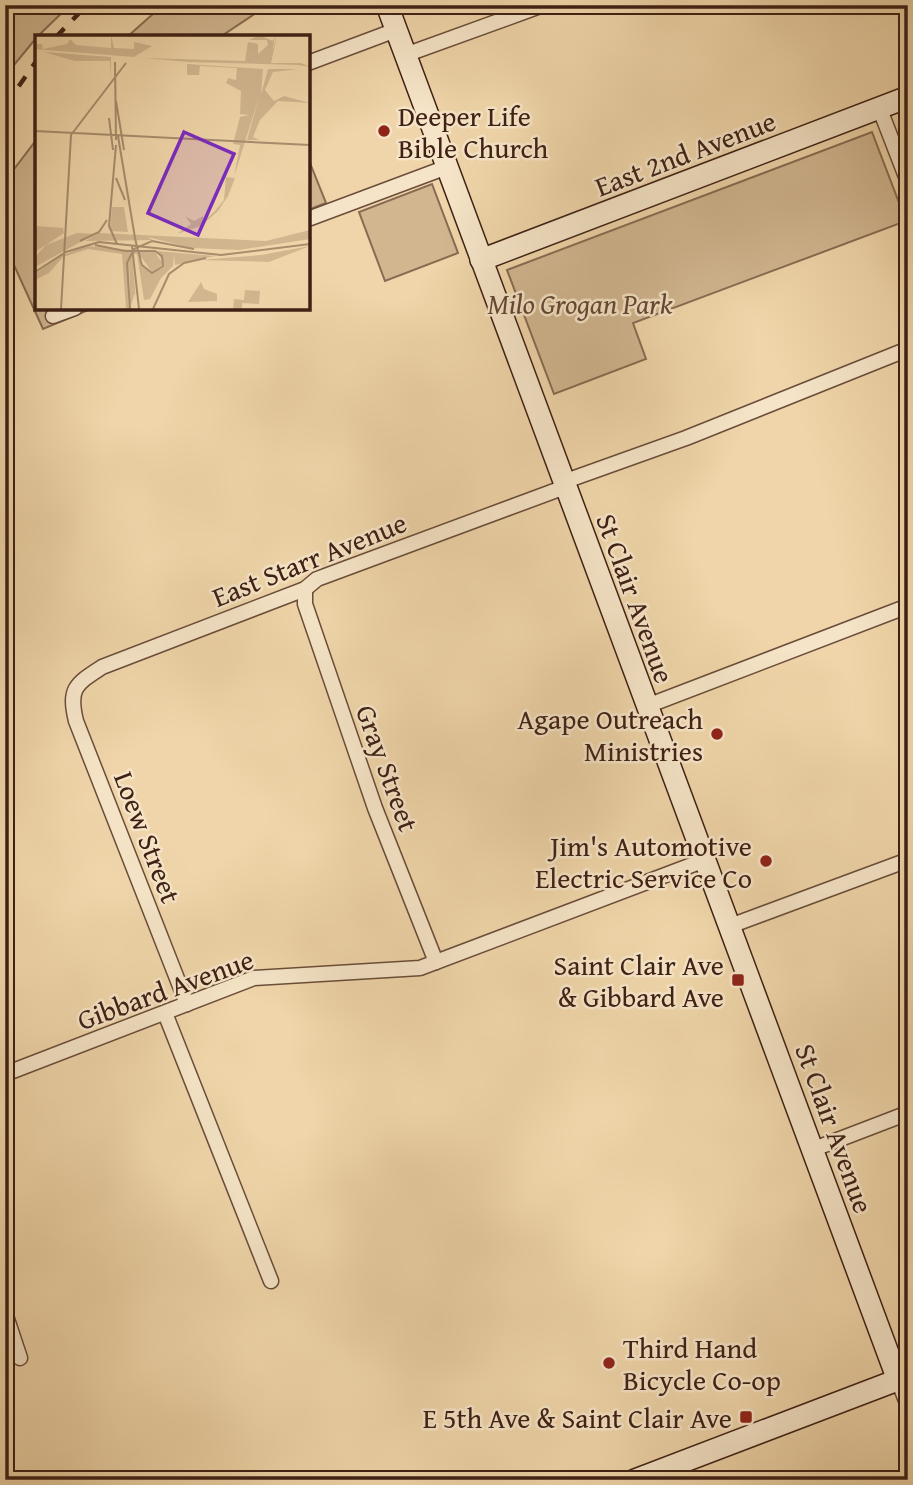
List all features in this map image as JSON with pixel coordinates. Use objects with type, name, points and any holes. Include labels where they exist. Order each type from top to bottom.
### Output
[{"type":"street","name":"St Clair Avenue","points":[[387,5],[647,706],[903,1378],[908,1406]]},
{"type":"street","points":[[405,55],[543,5]]},
{"type":"street","points":[[310,62],[396,30]]},
{"type":"street","name":"East 2nd Avenue","points":[[481,260],[908,97]]},
{"type":"street","points":[[879,107],[908,183]]},
{"type":"street","points":[[310,218],[447,167]]},
{"type":"street","points":[[53,316],[70,310]]},
{"type":"street","name":"East Starr Avenue","points":[[77,685],[102,667],[304,589],[317,579],[686,438],[908,349]]},
{"type":"street","name":"Gray Street","points":[[304,589],[304,604],[371,796],[436,962]]},
{"type":"street","points":[[647,706],[908,606]]},
{"type":"street","name":"Loew Street","points":[[77,685],[72,703],[76,721],[187,1004]]},
{"type":"street","name":"Gibbard Avenue","points":[[5,1074],[254,978],[420,968],[705,860]]},
{"type":"street","points":[[730,926],[908,860]]},
{"type":"street","points":[[165,1013],[271,1281]]},
{"type":"street","points":[[814,1149],[908,1113]]},
{"type":"street","points":[[5,1313],[20,1358]]},
{"type":"street","points":[[635,1480],[903,1378]]},
{"type":"green space","points":[[26,5],[70,5],[39,35],[35,35],[35,39],[5,76],[5,18]]},
{"type":"green space","points":[[163,5],[268,5],[223,35],[129,35]]},
{"type":"green space","name":"Milo Grogan Park","points":[[872,132],[906,221],[633,323],[646,359],[554,394],[507,270]]},
{"type":"green space","points":[[35,142],[35,310],[88,310],[43,329],[14,265],[5,269],[5,181]]},
{"type":"green space","points":[[310,163],[326,203],[310,209]]},
{"type":"green space","points":[[432,184],[458,253],[385,281],[359,212]]},
{"type":"railway","points":[[58,35],[87,5]]},
{"type":"railway","points":[[5,106],[35,63]]},
{"type":"place","name":"Deeper Life Bible Church","points":[[384,131]]},
{"type":"place","name":"Agape Outreach Ministries","points":[[717,734]]},
{"type":"place","name":"Jim's Automotive Electric Service Co","points":[[766,861]]},
{"type":"place","name":"Saint Clair Ave & Gibbard Ave","points":[[738,980]]},
{"type":"place","name":"Third Hand Bicycle Co-op","points":[[609,1363]]},
{"type":"place","name":"E 5th Ave & Saint Clair Ave","points":[[746,1417]]}]
